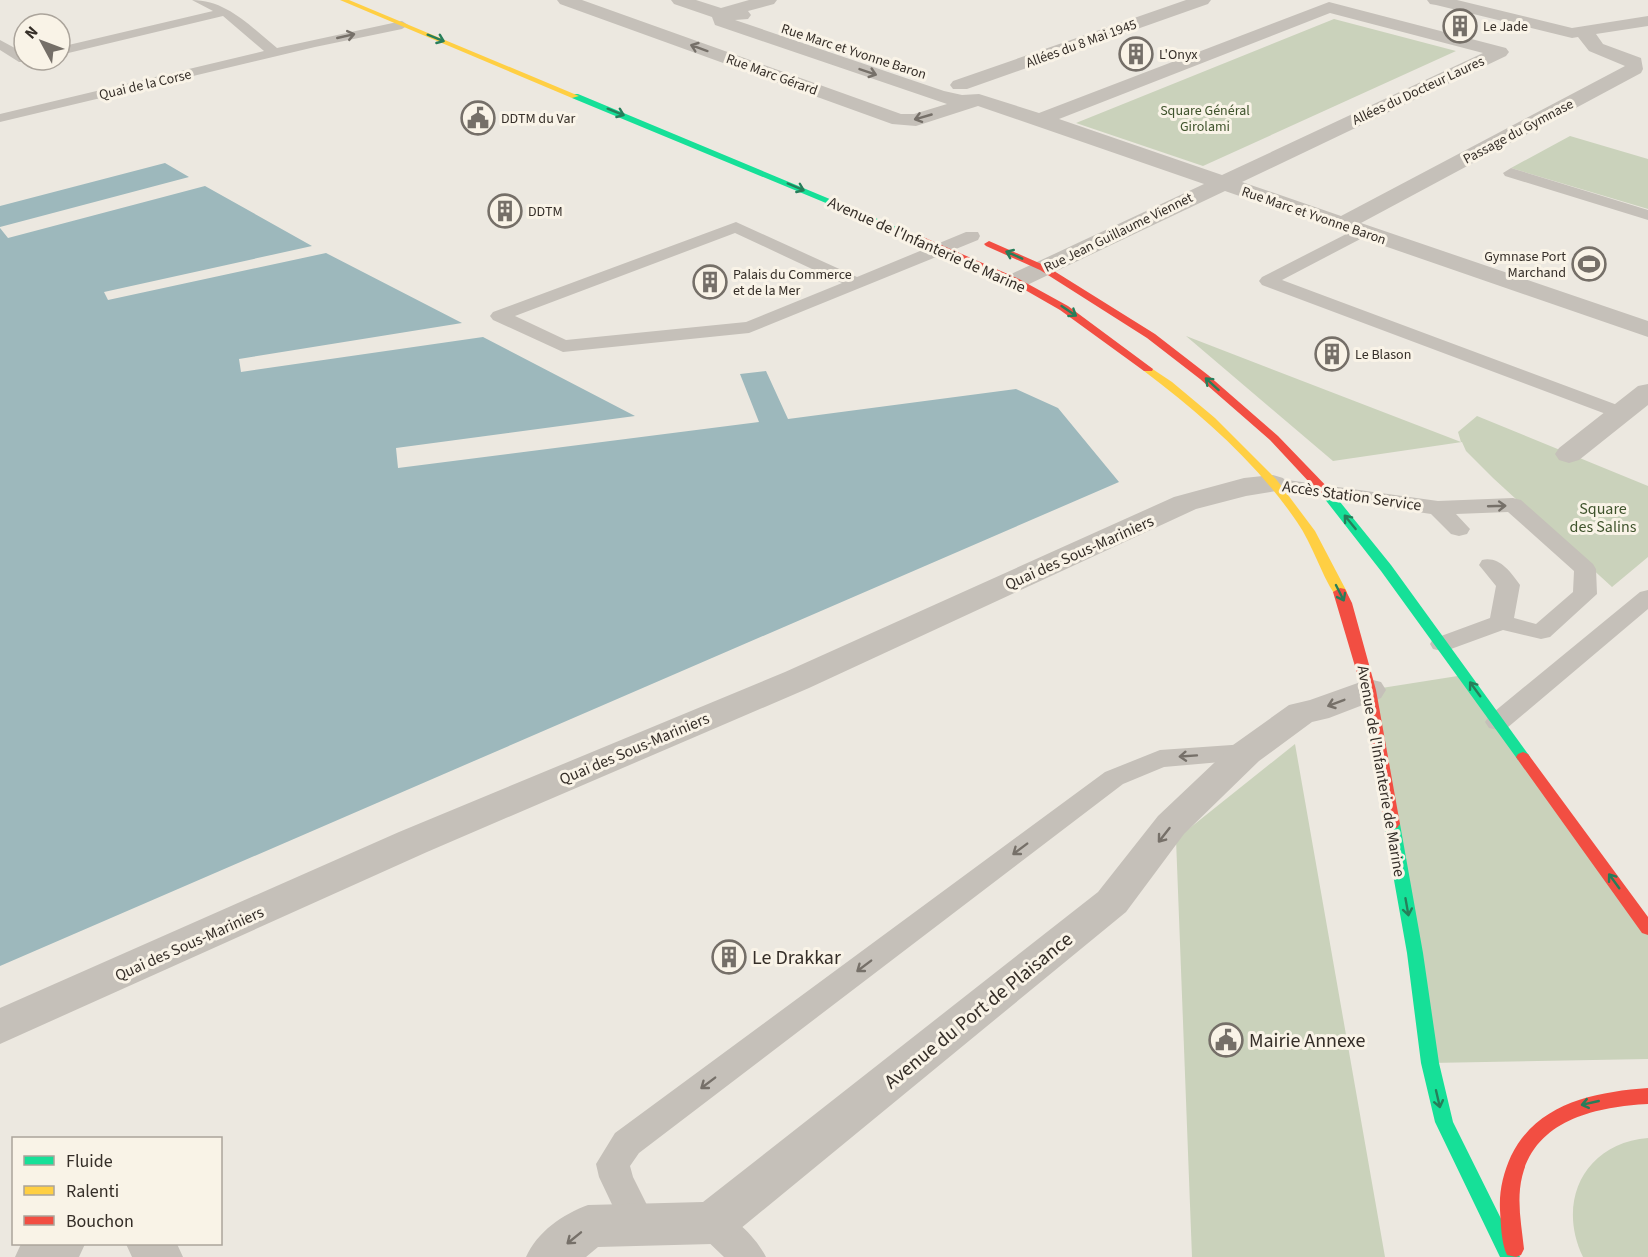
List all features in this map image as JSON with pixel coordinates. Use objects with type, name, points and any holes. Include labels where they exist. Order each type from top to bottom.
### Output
[{"type":"main road","name":"Avenue de l'Infanterie de Marine","points":[[343,0],[944,248],[1016,281],[1064,308],[1176,389],[1233,441],[1273,484],[1304,523],[1345,603],[1370,690],[1415,953],[1430,1063],[1444,1122],[1509,1257]]},
{"type":"main road","name":"Avenue de l'Infanterie de Marine","points":[[953,228],[1043,268],[1151,336],[1204,376],[1274,438],[1325,492],[1386,568],[1648,928]]},
{"type":"main road","points":[[1515,1257],[1509,1201],[1515,1166],[1534,1134],[1582,1104],[1617,1097],[1648,1096]]},
{"type":"street","name":"Rue Marc Gérard","points":[[566,0],[899,120],[916,120],[979,100]]},
{"type":"street","name":"Rue Marc et Yvonne Baron","points":[[680,0],[720,14],[741,15],[960,85],[981,95],[979,100]]},
{"type":"street","points":[[720,14],[768,0]]},
{"type":"street","name":"Allées du 8 Mai 1945","points":[[960,85],[1202,0]]},
{"type":"street","points":[[1436,0],[1572,33],[1580,22],[1627,24],[1648,21]]},
{"type":"street","name":"Allées du Docteur Laures","points":[[1040,120],[1329,7],[1500,52],[1221,183]]},
{"type":"street","name":"Rue Marc et Yvonne Baron","points":[[720,14],[721,21],[939,96],[962,101],[979,100],[1040,120],[1648,329]]},
{"type":"street","name":"Passage du Gymnase","points":[[1352,228],[1634,69],[1634,62],[1627,58],[1595,47],[1580,22]]},
{"type":"street","name":"Rue Jean Guillaume Viennet","points":[[1016,281],[1221,183]]},
{"type":"street","points":[[1569,454],[1648,392]]},
{"type":"street","name":"Quai des Sous-Mariniers","points":[[0,1027],[413,842],[797,680],[1185,503],[1244,487],[1273,484]]},
{"type":"street","name":"Avenue du Port de Plaisance","points":[[712,1223],[1112,902],[1171,825],[1246,753],[1302,713],[1317,710],[1370,690]]},
{"type":"street","points":[[550,1257],[588,1226],[712,1223]]},
{"type":"street","points":[[39,1257],[59,1245]]},
{"type":"lane","points":[[198,0],[225,12],[275,53]]},
{"type":"lane","points":[[72,48],[225,12]]},
{"type":"lane","name":"Quai de la Corse","points":[[0,118],[315,43],[402,25]]},
{"type":"lane","points":[[315,43],[333,51]]},
{"type":"lane","points":[[1511,173],[1648,215]]},
{"type":"lane","points":[[856,284],[736,227],[499,316],[563,346],[749,327],[856,284],[972,236]]},
{"type":"lane","points":[[1352,228],[1268,281],[1621,413]]},
{"type":"lane","name":"Accès Station Service","points":[[1273,484],[1438,508],[1459,529]]},
{"type":"lane","points":[[1438,508],[1513,505],[1585,569],[1585,594],[1541,632],[1501,622],[1442,644]]},
{"type":"lane","points":[[1490,565],[1508,585],[1501,622]]},
{"type":"lane","points":[[1498,722],[1648,597]]},
{"type":"lane","points":[[639,1225],[616,1177],[613,1164],[627,1143],[1114,778],[1160,759],[1246,753]]},
{"type":"lane","points":[[712,1223],[748,1257]]},
{"type":"green space","name":"Square Général Girolami","points":[[1334,19],[1456,51],[1203,166],[1076,123]]},
{"type":"green space","points":[[1570,136],[1648,159],[1648,209],[1511,168]]},
{"type":"green space","name":"Square des Salins","points":[[1186,336],[1461,442],[1458,432],[1477,416],[1648,486],[1648,557],[1612,587],[1493,478],[1466,451],[1462,442],[1333,461]]},
{"type":"green space","points":[[1464,675],[1648,929],[1648,1059],[1430,1063],[1369,690]]},
{"type":"green space","points":[[1295,744],[1385,1257],[1192,1257],[1176,839]]},
{"type":"green space","points":[[1648,1138],[1648,1257],[1583,1257],[1575,1236],[1573,1215],[1575,1196],[1582,1178],[1593,1163],[1607,1151],[1626,1142]]},
{"type":"water","points":[[165,163],[189,177],[0,227],[0,206]]},
{"type":"water","points":[[205,186],[312,246],[104,292],[108,300],[326,253],[462,323],[239,359],[241,372],[483,337],[635,416],[396,448],[398,468],[759,422],[740,374],[766,371],[788,419],[1016,389],[1058,408],[1119,482],[0,966],[0,228],[8,238]]},
{"type":"traffic: fast","points":[[575,96],[923,240]]},
{"type":"traffic: fast","points":[[1328,495],[1386,568],[1523,757]]},
{"type":"traffic: fast","points":[[1392,824],[1415,953],[1430,1063],[1444,1122],[1510,1257]]},
{"type":"traffic: slow","points":[[343,0],[575,96]]},
{"type":"traffic: slow","points":[[1148,369],[1211,420],[1272,482],[1309,531],[1340,592]]},
{"type":"traffic: jam","points":[[923,240],[1016,281],[1064,308],[1148,369]]},
{"type":"traffic: jam","points":[[989,244],[1043,268],[1151,336],[1204,377],[1274,438],[1328,495]]},
{"type":"traffic: jam","points":[[1340,592],[1369,690],[1392,824]]},
{"type":"traffic: jam","points":[[1523,757],[1648,929]]},
{"type":"traffic: jam","points":[[1514,1249],[1510,1205],[1511,1184],[1520,1157],[1537,1133],[1550,1122],[1580,1106],[1613,1099],[1648,1096]]},
{"type":"place","name":"Le Jade","points":[[1460,26]]},
{"type":"place","name":"L'Onyx","points":[[1136,54]]},
{"type":"place","name":"DDTM du Var","points":[[478,118]]},
{"type":"place","name":"DDTM","points":[[505,211]]},
{"type":"place","name":"Gymnase Port Marchand","points":[[1589,264]]},
{"type":"place","name":"Palais du Commerce et de la Mer","points":[[710,282]]},
{"type":"place","name":"Le Blason","points":[[1332,354]]},
{"type":"place","name":"Le Drakkar","points":[[729,957]]},
{"type":"place","name":"Mairie Annexe","points":[[1226,1040]]}]
